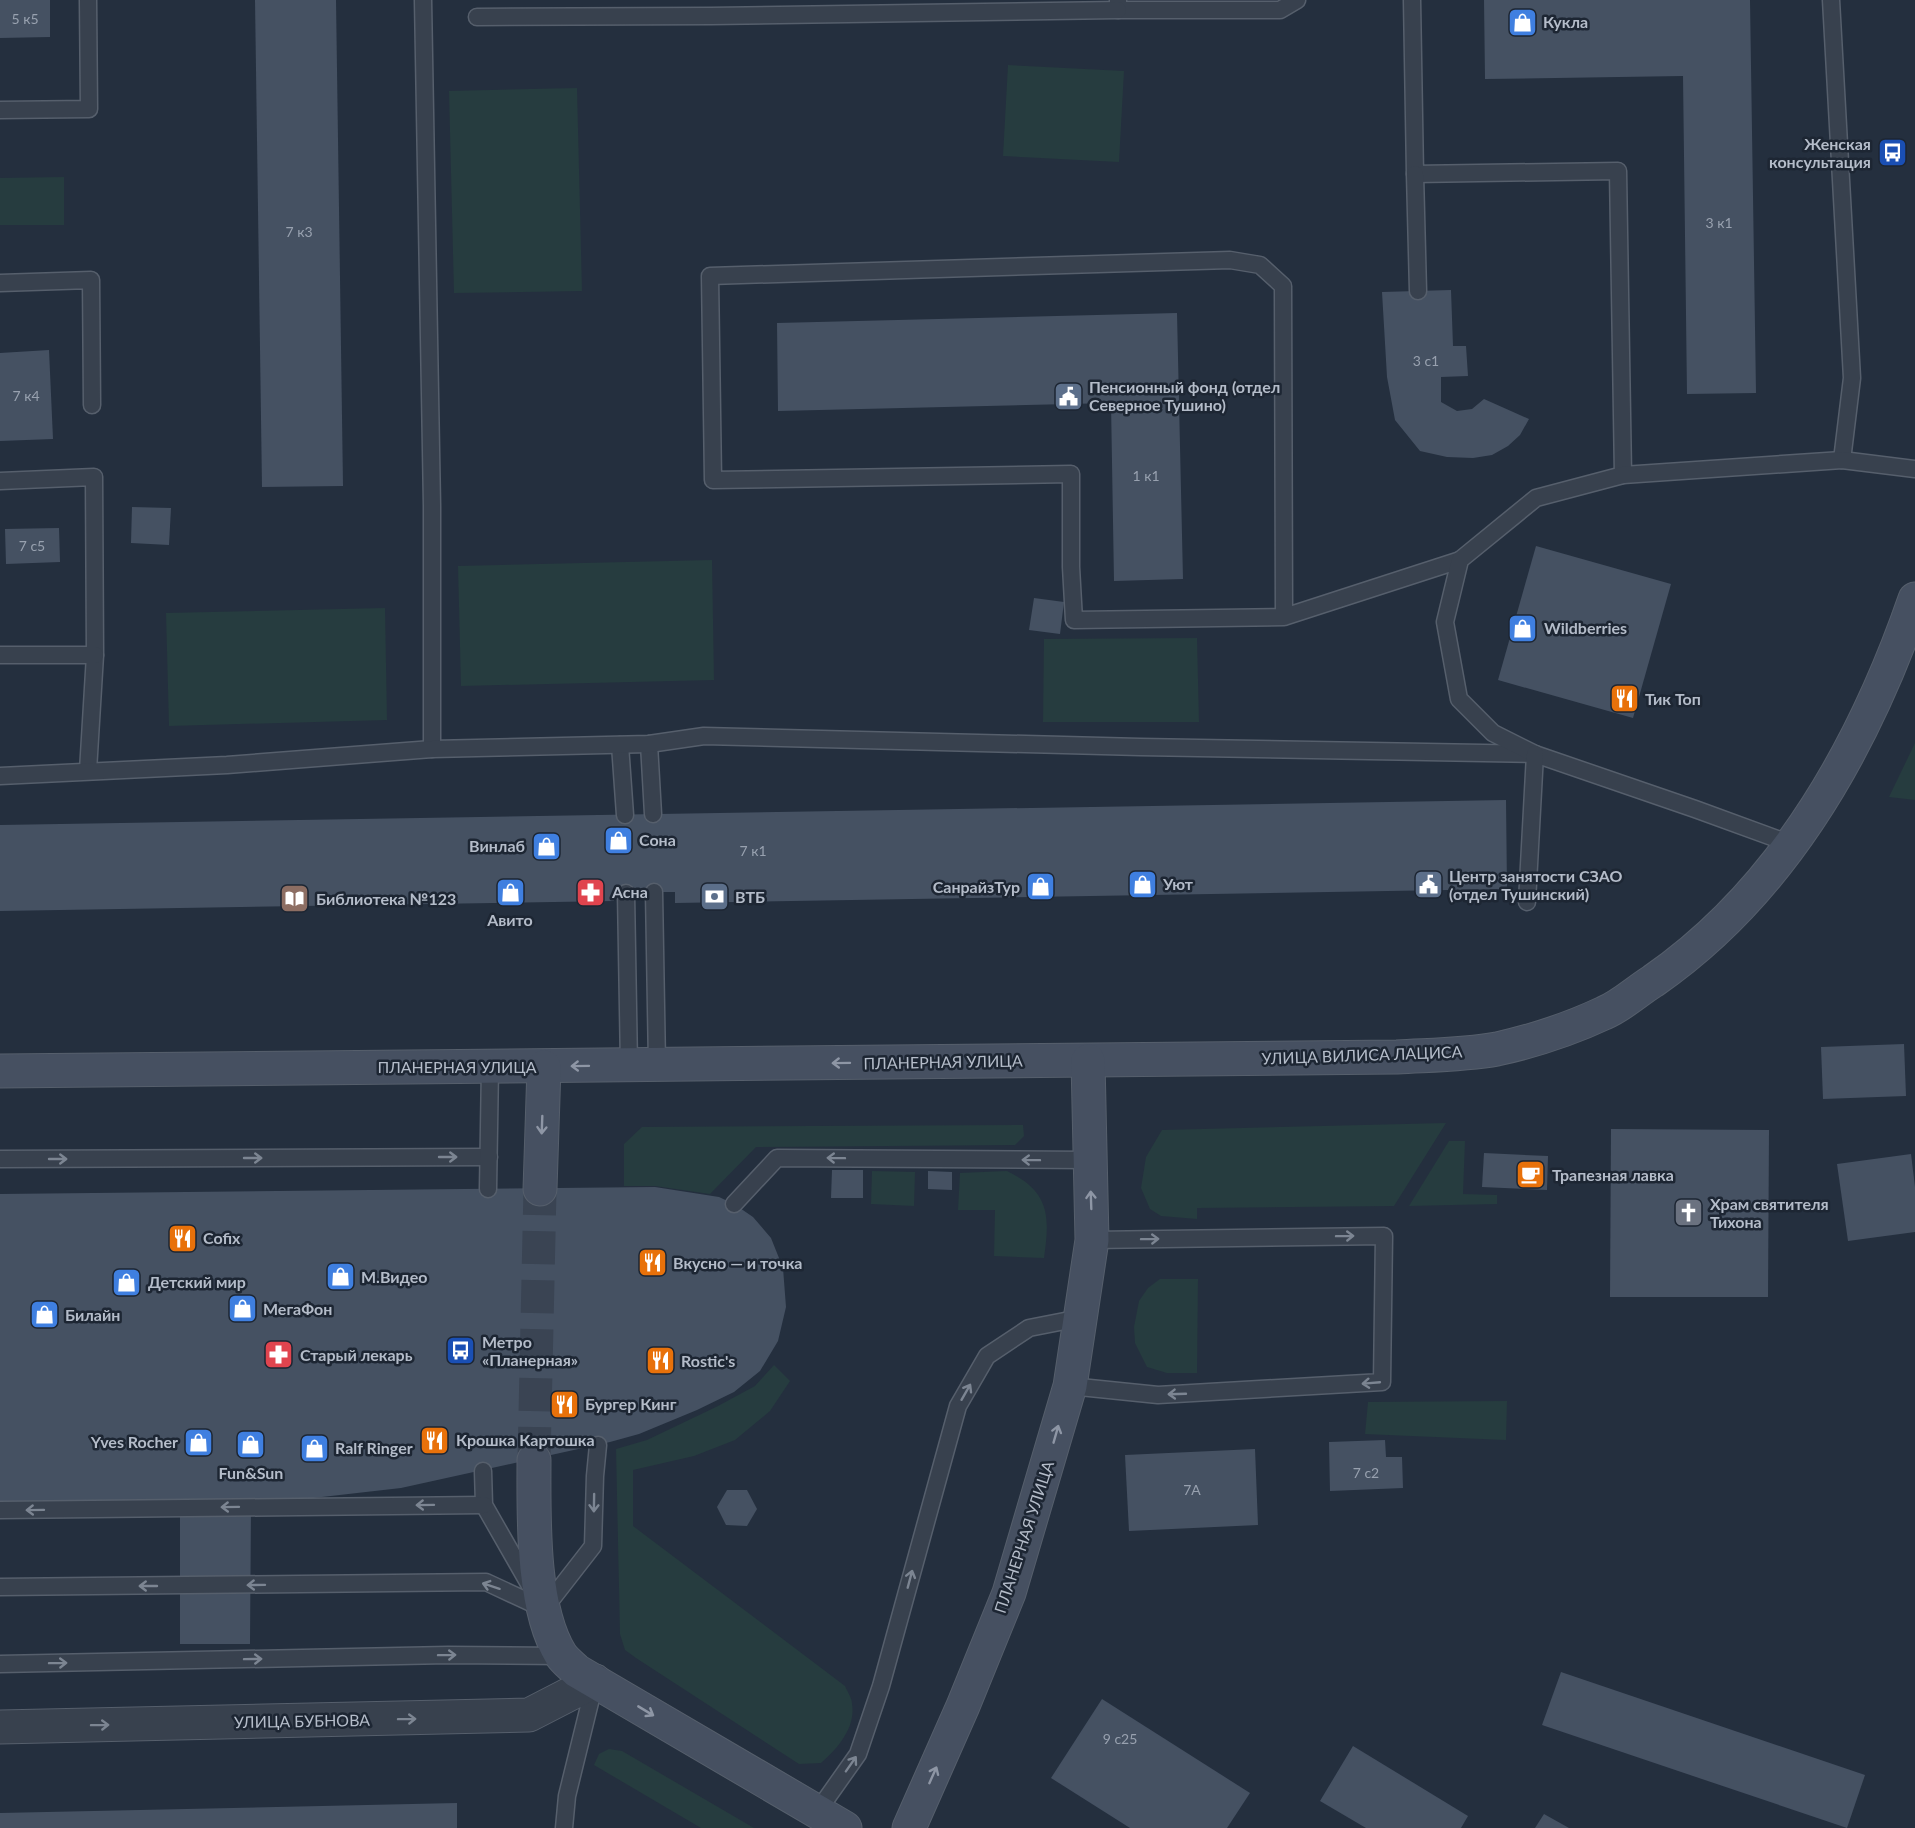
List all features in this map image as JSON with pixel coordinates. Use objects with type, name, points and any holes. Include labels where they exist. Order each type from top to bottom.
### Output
[{"type":"main road","name":"УЛИЦА ВИЛИСА ЛАЦИСА","points":[[1088,1061],[1447,1054],[1495,1049],[1540,1038],[1606,1013],[1670,969],[1717,930],[1766,876],[1791,844],[1820,803],[1862,724],[1899,644],[1915,599]]},
{"type":"main road","name":"ПЛАНЕРНАЯ УЛИЦА","points":[[0,1071],[1088,1061],[1092,1240],[1070,1386],[1009,1593],[963,1706],[909,1828]]},
{"type":"main road","points":[[540,1189],[544,1067]]},
{"type":"main road","points":[[534,1460],[535,1542],[544,1609],[552,1636],[562,1656],[577,1671],[845,1828]]},
{"type":"street","name":"УЛИЦА БУБНОВА","points":[[0,1727],[529,1715],[595,1681]]},
{"type":"lane","points":[[0,110],[89,110],[88,0]]},
{"type":"lane","points":[[423,0],[432,506],[432,749]]},
{"type":"lane","points":[[477,17],[711,16],[1118,5],[1280,10],[1297,0]]},
{"type":"lane","points":[[1412,0],[1418,291]]},
{"type":"lane","points":[[1832,0],[1852,378],[1842,460]]},
{"type":"lane","points":[[1415,174],[1618,171],[1623,475]]},
{"type":"lane","points":[[1284,617],[1283,286],[1260,265],[1230,260],[710,276],[713,480],[1071,474],[1071,567],[1074,620],[1284,617],[1460,560],[1536,498],[1623,475],[1842,460],[1915,469]]},
{"type":"lane","points":[[0,283],[90,280],[92,405]]},
{"type":"lane","points":[[0,482],[94,477],[95,655],[88,771]]},
{"type":"lane","points":[[1460,560],[1445,621],[1459,699],[1493,733],[1535,754],[1791,844]]},
{"type":"lane","points":[[0,655],[95,655]]},
{"type":"lane","points":[[0,776],[227,765],[432,749],[649,744],[704,736],[1535,754]]},
{"type":"lane","points":[[649,744],[653,814]]},
{"type":"lane","points":[[620,745],[625,814]]},
{"type":"lane","points":[[1527,902],[1535,754]]},
{"type":"lane","points":[[643,1065],[654,892]]},
{"type":"lane","points":[[626,893],[643,1065]]},
{"type":"lane","points":[[488,1189],[490,1067]]},
{"type":"lane","points":[[0,1158],[489,1157]]},
{"type":"lane","points":[[734,1204],[777,1158],[1090,1160]]},
{"type":"lane","points":[[1070,1386],[1158,1395],[1382,1382],[1384,1236],[1092,1240]]},
{"type":"lane","points":[[817,1812],[858,1754],[881,1686],[958,1406],[987,1356],[1029,1328],[1080,1318]]},
{"type":"lane","points":[[544,1609],[593,1546],[598,1445]]},
{"type":"lane","points":[[483,1471],[484,1505],[544,1609]]},
{"type":"lane","points":[[0,1510],[484,1505]]},
{"type":"lane","points":[[0,1587],[486,1582],[544,1609]]},
{"type":"lane","points":[[0,1664],[448,1655],[562,1656]]},
{"type":"lane","points":[[564,1828],[567,1796],[595,1681]]},
{"type":"green space","points":[[1008,65],[1124,71],[1119,162],[1003,156]]},
{"type":"green space","points":[[577,88],[582,291],[454,293],[449,91]]},
{"type":"green space","points":[[64,177],[64,225],[0,225],[0,178]]},
{"type":"green space","points":[[712,560],[714,680],[461,686],[458,566]]},
{"type":"green space","points":[[385,608],[387,720],[169,726],[166,613]]},
{"type":"green space","points":[[1197,638],[1199,722],[1043,722],[1044,639]]},
{"type":"green space","points":[[1915,743],[1915,800],[1889,797]]},
{"type":"green space","points":[[1446,1123],[1394,1206],[1197,1208],[1197,1219],[1161,1216],[1150,1209],[1141,1188],[1146,1157],[1162,1130]]},
{"type":"green space","points":[[1023,1125],[1024,1136],[1015,1145],[756,1147],[710,1194],[655,1186],[624,1186],[624,1144],[642,1127]]},
{"type":"green space","points":[[1449,1141],[1465,1141],[1463,1194],[1497,1195],[1497,1204],[1409,1206]]},
{"type":"green space","points":[[872,1171],[915,1172],[914,1206],[871,1204]]},
{"type":"green space","points":[[1007,1171],[1032,1188],[1044,1207],[1047,1230],[1044,1258],[994,1256],[995,1210],[958,1210],[960,1173]]},
{"type":"green space","points":[[1160,1279],[1198,1279],[1197,1373],[1167,1373],[1147,1367],[1135,1343],[1134,1327],[1139,1301],[1148,1288]]},
{"type":"green space","points":[[774,1365],[790,1381],[770,1411],[735,1440],[694,1456],[633,1470],[633,1526],[845,1686],[852,1702],[851,1721],[839,1745],[821,1763],[799,1764],[636,1658],[625,1650],[620,1634],[616,1449],[647,1440],[718,1406],[755,1386]]},
{"type":"green space","points":[[1507,1401],[1506,1440],[1365,1434],[1368,1402]]},
{"type":"green space","points":[[609,1749],[622,1751],[754,1828],[701,1828],[594,1765],[599,1754]]},
{"type":"building","points":[[0,0],[50,0],[50,37],[0,38]]},
{"type":"building","points":[[255,0],[336,0],[343,486],[262,487]]},
{"type":"building","points":[[1484,0],[1750,0],[1756,393],[1687,394],[1683,76],[1485,79]]},
{"type":"building","points":[[1451,290],[1453,346],[1466,346],[1468,376],[1441,377],[1441,402],[1457,411],[1472,409],[1484,399],[1529,419],[1520,435],[1508,446],[1492,455],[1473,458],[1447,457],[1420,451],[1395,420],[1387,377],[1382,292]]},
{"type":"building","points":[[1177,313],[1183,579],[1114,581],[1111,403],[778,411],[777,323]]},
{"type":"building","points":[[49,350],[53,439],[0,441],[0,353]]},
{"type":"building","points":[[132,507],[171,508],[169,545],[131,543]]},
{"type":"building","points":[[59,528],[60,562],[6,564],[5,529]]},
{"type":"building","points":[[1536,546],[1671,584],[1633,718],[1498,680]]},
{"type":"building","points":[[1034,598],[1064,602],[1060,634],[1029,630]]},
{"type":"building","points":[[1506,800],[1507,889],[675,903],[675,892],[644,892],[613,893],[614,901],[0,911],[0,825]]},
{"type":"building","points":[[1904,1044],[1906,1096],[1823,1099],[1821,1047]]},
{"type":"building","name":"Храм святителя Тихона","points":[[1611,1129],[1769,1130],[1768,1297],[1610,1297]]},
{"type":"building","points":[[1484,1153],[1548,1156],[1547,1190],[1482,1187]]},
{"type":"building","points":[[1911,1154],[1915,1187],[1915,1232],[1848,1241],[1837,1164]]},
{"type":"building","points":[[832,1170],[863,1170],[863,1198],[831,1198]]},
{"type":"building","points":[[928,1171],[952,1172],[952,1190],[928,1189]]},
{"type":"building","points":[[655,1187],[719,1197],[753,1217],[771,1238],[783,1268],[786,1307],[778,1341],[760,1371],[734,1392],[697,1410],[639,1434],[610,1442],[401,1488],[251,1505],[250,1644],[180,1644],[180,1511],[0,1518],[0,1194]]},
{"type":"building","points":[[1385,1440],[1386,1457],[1402,1457],[1403,1488],[1330,1491],[1329,1442]]},
{"type":"building","points":[[1255,1449],[1258,1525],[1129,1531],[1125,1455]]},
{"type":"building","points":[[727,1490],[747,1490],[757,1509],[747,1526],[726,1525],[717,1507]]},
{"type":"building","points":[[1561,1672],[1865,1775],[1847,1828],[1542,1725]]},
{"type":"building","points":[[1102,1699],[1250,1793],[1227,1828],[1130,1828],[1051,1778]]},
{"type":"building","points":[[1353,1746],[1468,1816],[1461,1828],[1366,1828],[1320,1801]]},
{"type":"building","points":[[457,1803],[457,1828],[0,1828],[0,1813]]},
{"type":"building","points":[[1544,1814],[1569,1828],[1535,1828]]},
{"type":"tunnel","points":[[534,1460],[540,1189]]},
{"type":"place","name":"Кукла","points":[[1522,22]]},
{"type":"place","name":"Женская консультация","points":[[1892,153]]},
{"type":"place","name":"Пенсионный фонд (отдел Северное Тушино)","points":[[1068,396]]},
{"type":"place","name":"Wildberries","points":[[1523,628]]},
{"type":"place","name":"Тик Топ","points":[[1624,699]]},
{"type":"place","name":"Сона","points":[[618,840]]},
{"type":"place","name":"Винлаб","points":[[546,846]]},
{"type":"place","name":"Уют","points":[[1142,884]]},
{"type":"place","name":"Центр занятости СЗАО (отдел Тушинский)","points":[[1428,885]]},
{"type":"place","name":"СанрайзТур","points":[[1041,887]]},
{"type":"place","name":"Авито","points":[[510,892]]},
{"type":"place","name":"Асна","points":[[591,892]]},
{"type":"place","name":"ВТБ","points":[[714,897]]},
{"type":"place","name":"Библиотека №123","points":[[295,899]]},
{"type":"place","name":"Трапезная лавка","points":[[1531,1175]]},
{"type":"place","name":"Храм святителя Тихона","points":[[1689,1213]]},
{"type":"place","name":"Cofix","points":[[182,1238]]},
{"type":"place","name":"Вкусно — и точка","points":[[652,1263]]},
{"type":"place","name":"М.Видео","points":[[340,1277]]},
{"type":"place","name":"Детский мир","points":[[127,1282]]},
{"type":"place","name":"МегаФон","points":[[242,1309]]},
{"type":"place","name":"Билайн","points":[[44,1315]]},
{"type":"place","name":"Метро «Планерная»","points":[[461,1351]]},
{"type":"place","name":"Старый лекарь","points":[[279,1355]]},
{"type":"place","name":"Rostic's","points":[[660,1361]]},
{"type":"place","name":"Бургер Кинг","points":[[564,1404]]},
{"type":"place","name":"Крошка Картошка","points":[[435,1440]]},
{"type":"place","name":"Yves Rocher","points":[[199,1442]]},
{"type":"place","name":"Fun&Sun","points":[[251,1445]]},
{"type":"place","name":"Ralf Ringer","points":[[314,1448]]}]
